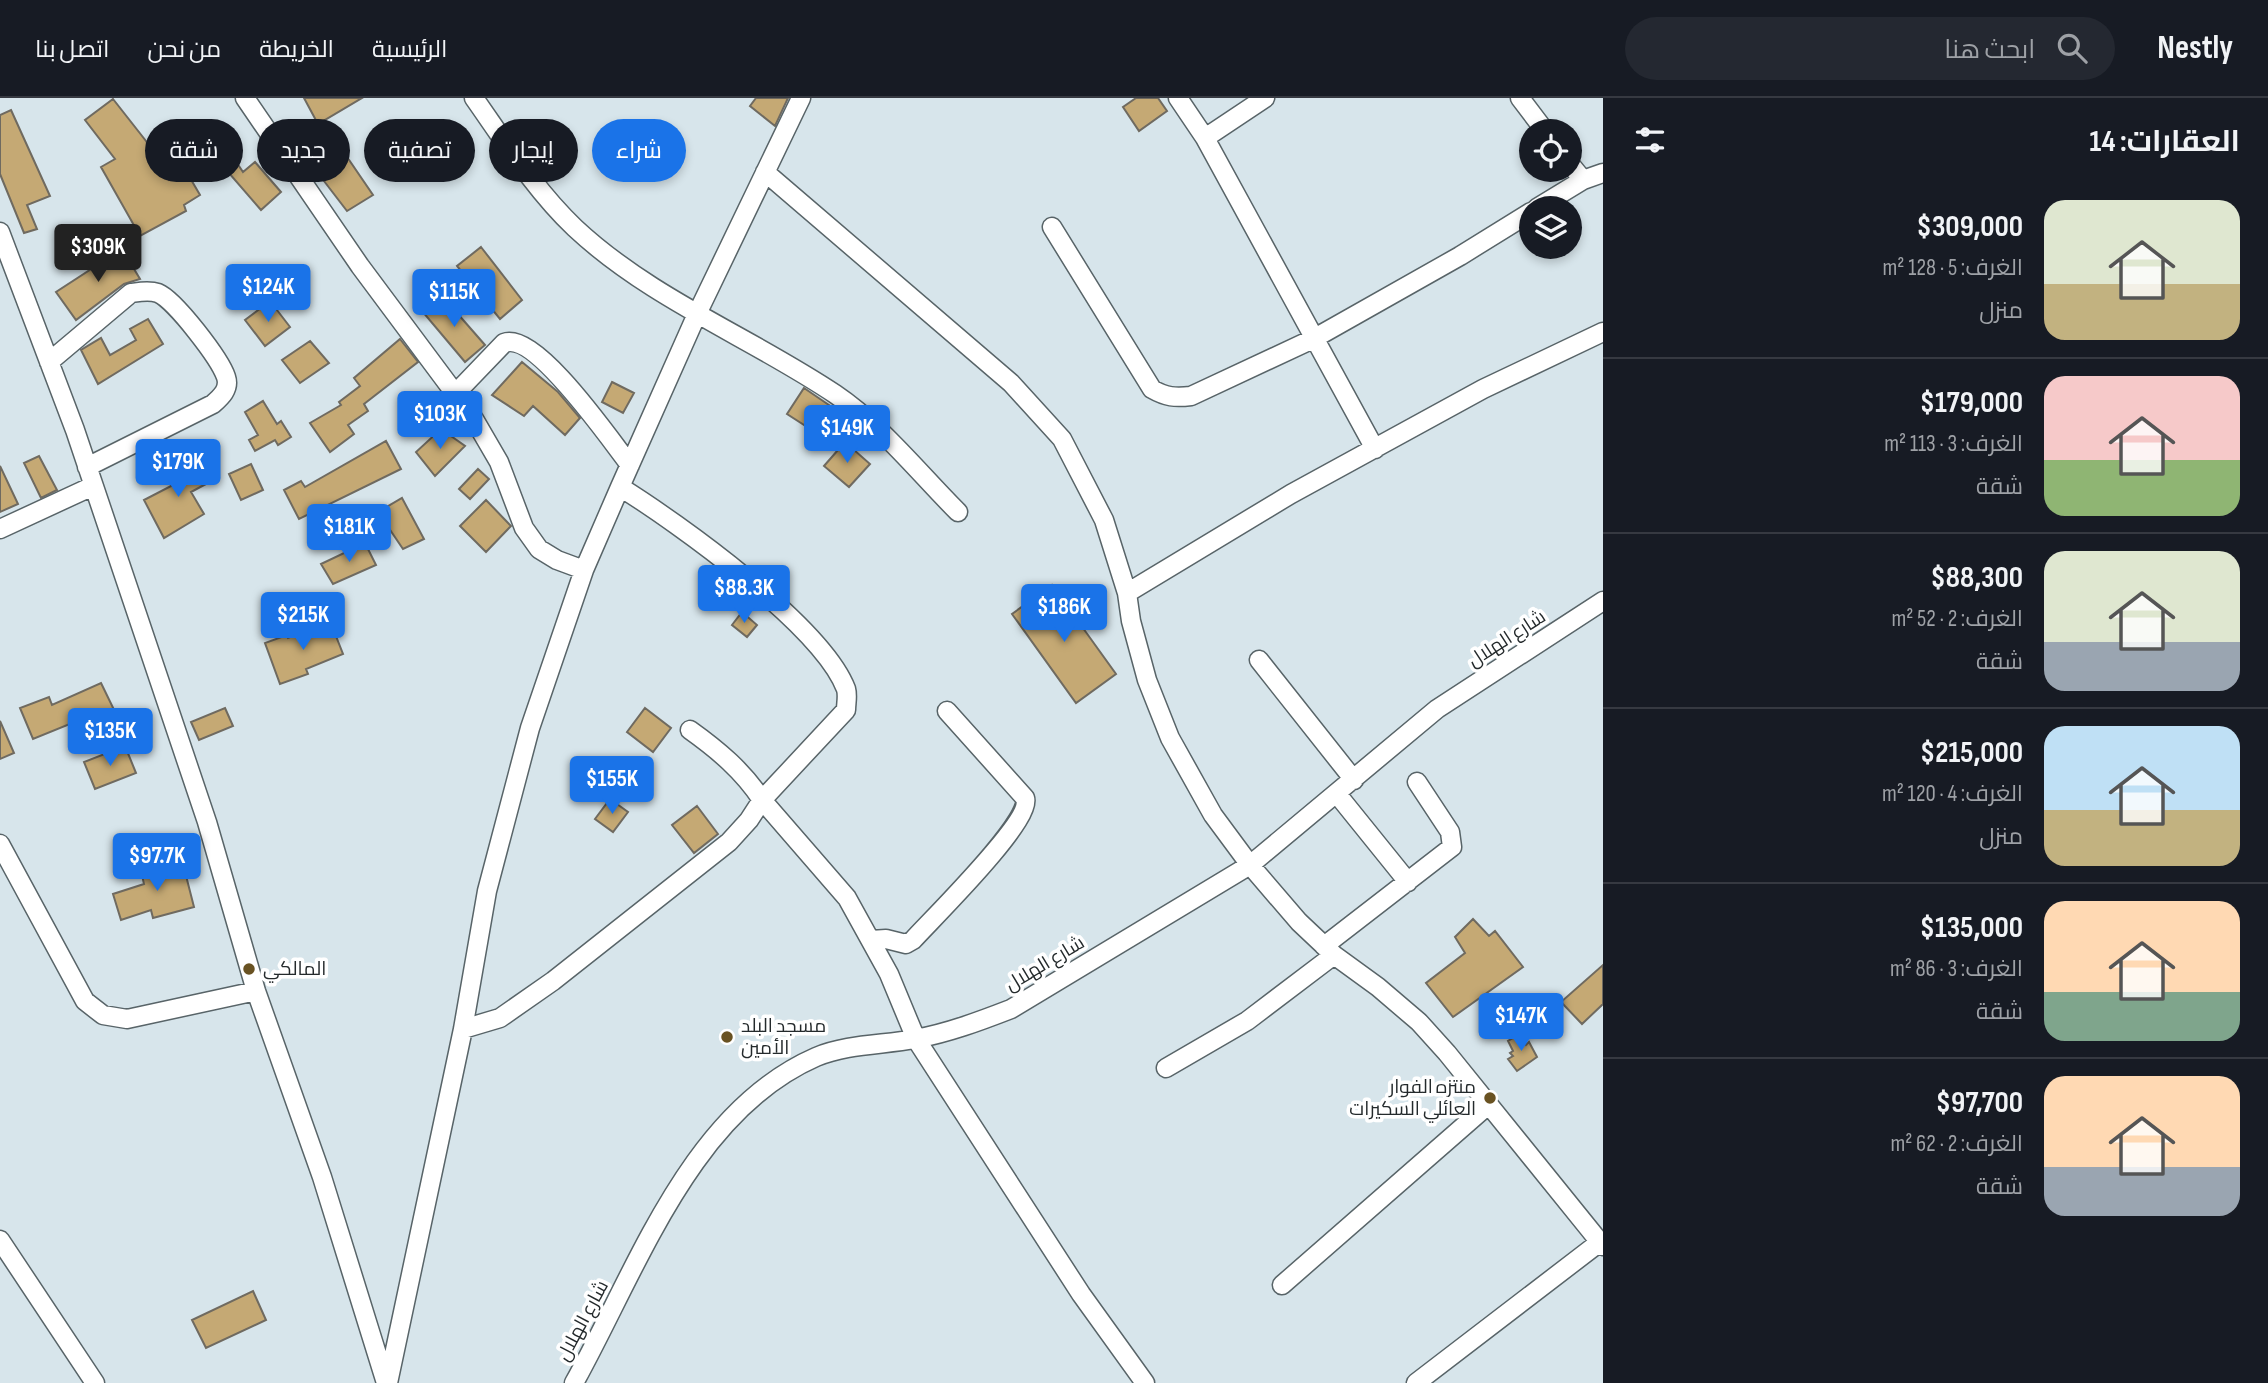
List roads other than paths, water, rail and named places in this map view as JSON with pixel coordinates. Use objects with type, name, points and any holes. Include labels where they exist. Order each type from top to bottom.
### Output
[{"type":"street","points":[[245,98],[360,266],[456,393],[499,462],[524,528],[539,549],[557,560],[584,570]]},
{"type":"street","points":[[474,98],[542,191],[574,227],[602,251],[643,281],[835,395],[872,425],[958,512]]},
{"type":"street","points":[[387,1383],[463,1029],[490,878],[530,728],[584,570],[697,314],[801,98]]},
{"type":"street","points":[[1178,98],[1205,138],[1375,449]]},
{"type":"street","points":[[1205,138],[1265,98]]},
{"type":"street","points":[[1520,98],[1536,119]]},
{"type":"street","points":[[765,172],[1011,383],[1062,439],[1104,520],[1127,593],[1131,621],[1147,680],[1170,738],[1213,816],[1250,865],[1299,922],[1329,951],[1419,1022],[1601,1244],[1416,1383]]},
{"type":"street","points":[[1557,196],[1583,180],[1603,173]]},
{"type":"street","points":[[1052,228],[1152,388],[1164,396],[1191,396],[1313,339],[1519,219]]},
{"type":"street","points":[[0,232],[87,467],[206,822],[256,991],[322,1177],[387,1383]]},
{"type":"street","points":[[49,362],[131,293],[143,291],[159,293],[193,325],[226,378],[225,393],[213,404],[87,467]]},
{"type":"street","points":[[1127,593],[1291,494],[1483,389],[1603,332]]},
{"type":"street","points":[[456,393],[504,344],[510,341],[518,344],[555,370],[630,465]]},
{"type":"street","points":[[0,529],[93,486]]},
{"type":"street","points":[[463,1029],[500,1018],[553,981],[729,842],[749,820],[762,800],[846,710],[847,693],[841,679],[815,644],[765,595],[690,536],[620,488]]},
{"type":"street","name":"شارع الهلال","points":[[574,1383],[678,1188],[712,1139],[777,1077],[818,1056],[845,1049],[916,1039],[971,1025],[1012,1009],[1250,865],[1437,709],[1603,601]]},
{"type":"street","points":[[1259,660],[1354,780]]},
{"type":"street","points":[[871,940],[886,939],[905,944],[913,940],[986,862],[1025,811],[1025,798],[947,711]]},
{"type":"street","points":[[690,730],[721,752],[752,784],[762,800],[847,898],[889,974],[916,1039],[1081,1294],[1145,1383]]},
{"type":"street","points":[[1166,1068],[1247,1021],[1452,847],[1453,840],[1417,782]]},
{"type":"street","points":[[1337,794],[1408,882]]},
{"type":"street","points":[[0,844],[7,878],[85,1001],[103,1015],[127,1019],[256,991]]},
{"type":"street","points":[[1282,1285],[1488,1105]]},
{"type":"street","points":[[0,1241],[95,1383]]},
{"type":"place","name":"المالكي","points":[[249,969]]},
{"type":"place","name":"مسجد البلد الأمين","points":[[727,1037]]},
{"type":"place","name":"منتزه الفوار العائلي السكيرات","points":[[1490,1098]]}]
